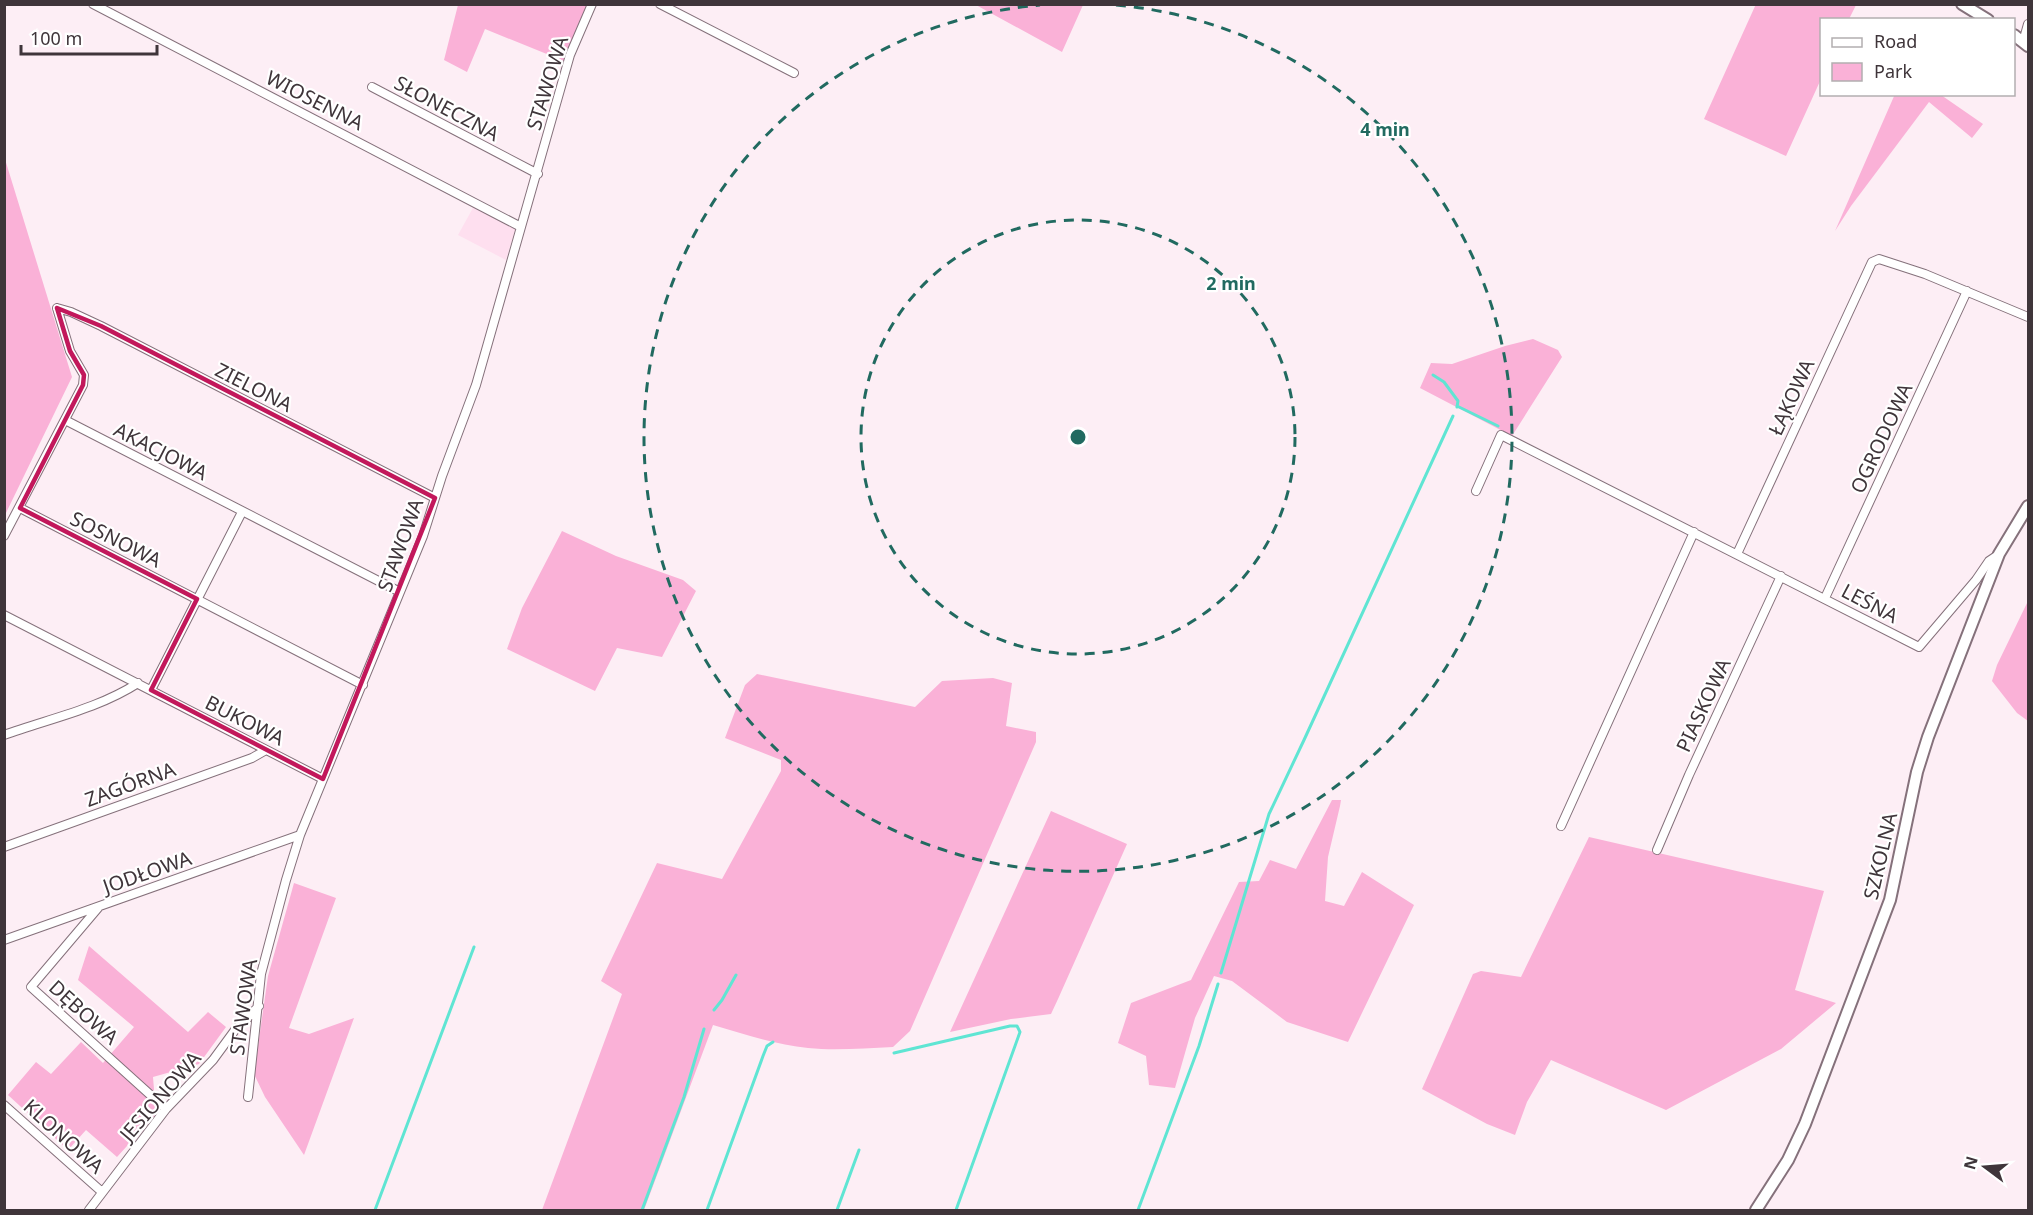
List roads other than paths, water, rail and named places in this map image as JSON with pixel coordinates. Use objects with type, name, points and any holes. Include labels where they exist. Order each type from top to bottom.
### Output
[{"type":"street","name":"WIOSENNA","points":[[93,4],[522,227]]},
{"type":"street","name":"STAWOWA","points":[[248,1097],[261,974],[300,835],[423,536],[476,385],[538,174],[570,55],[592,4]]},
{"type":"street","points":[[660,4],[794,73]]},
{"type":"street","points":[[1962,4],[1985,18]]},
{"type":"street","points":[[2022,41],[2028,24]]},
{"type":"street","name":"SŁONECZNA","points":[[372,87],[538,174]]},
{"type":"street","name":"ŁĄKOWA","points":[[1737,554],[1872,262],[1880,259],[1967,291]]},
{"type":"street","points":[[1967,291],[2028,317]]},
{"type":"street","name":"OGRODOWA","points":[[1826,598],[1967,291]]},
{"type":"street","name":"ZIELONA","points":[[65,420],[83,385],[84,375],[70,351],[57,308],[101,326],[435,498]]},
{"type":"street","points":[[4,536],[65,420]]},
{"type":"street","name":"AKACJOWA","points":[[65,420],[400,592]]},
{"type":"street","name":"LEŚNA","points":[[1476,491],[1501,435],[1919,647],[1976,580],[1989,561],[1999,554]]},
{"type":"street","name":"SZKOLNA","points":[[1756,1210],[1797,1142],[1890,900],[1917,772],[1928,737],[1999,554],[2028,506]]},
{"type":"street","name":"SOSNOWA","points":[[20,508],[363,685]]},
{"type":"street","points":[[151,690],[242,512]]},
{"type":"street","points":[[1561,826],[1694,532]]},
{"type":"street","name":"PIASKOWA","points":[[1657,850],[1781,576]]},
{"type":"street","points":[[1976,580],[1988,583]]},
{"type":"street","name":"BUKOWA","points":[[4,615],[323,779]]},
{"type":"street","points":[[4,735],[97,703],[125,692],[138,683]]},
{"type":"street","name":"ZAGÓRNA","points":[[4,847],[252,758],[266,750]]},
{"type":"street","name":"JODŁOWA","points":[[4,940],[300,835]]},
{"type":"street","name":"DĘBOWA","points":[[99,906],[31,987],[166,1109]]},
{"type":"street","name":"JESIONOWA","points":[[89,1210],[166,1109],[213,1060],[235,1030],[259,1005]]},
{"type":"street","name":"KLONOWA","points":[[4,1105],[102,1192]]},
{"type":"waterway","points":[[1433,375],[1444,382],[1458,401],[1457,407]]},
{"type":"waterway","points":[[1457,406],[1498,426]]},
{"type":"waterway","points":[[1221,973],[1269,814],[1453,416]]},
{"type":"waterway","points":[[375,1210],[474,947]]},
{"type":"waterway","points":[[714,1010],[736,975]]},
{"type":"waterway","points":[[1138,1210],[1199,1046],[1218,984]]},
{"type":"waterway","points":[[894,1053],[1010,1026],[1017,1026],[1020,1032],[956,1210]]},
{"type":"waterway","points":[[642,1210],[684,1097],[704,1029]]},
{"type":"waterway","points":[[707,1210],[763,1056],[767,1046],[773,1042]]},
{"type":"waterway","points":[[837,1210],[859,1150]]}]
